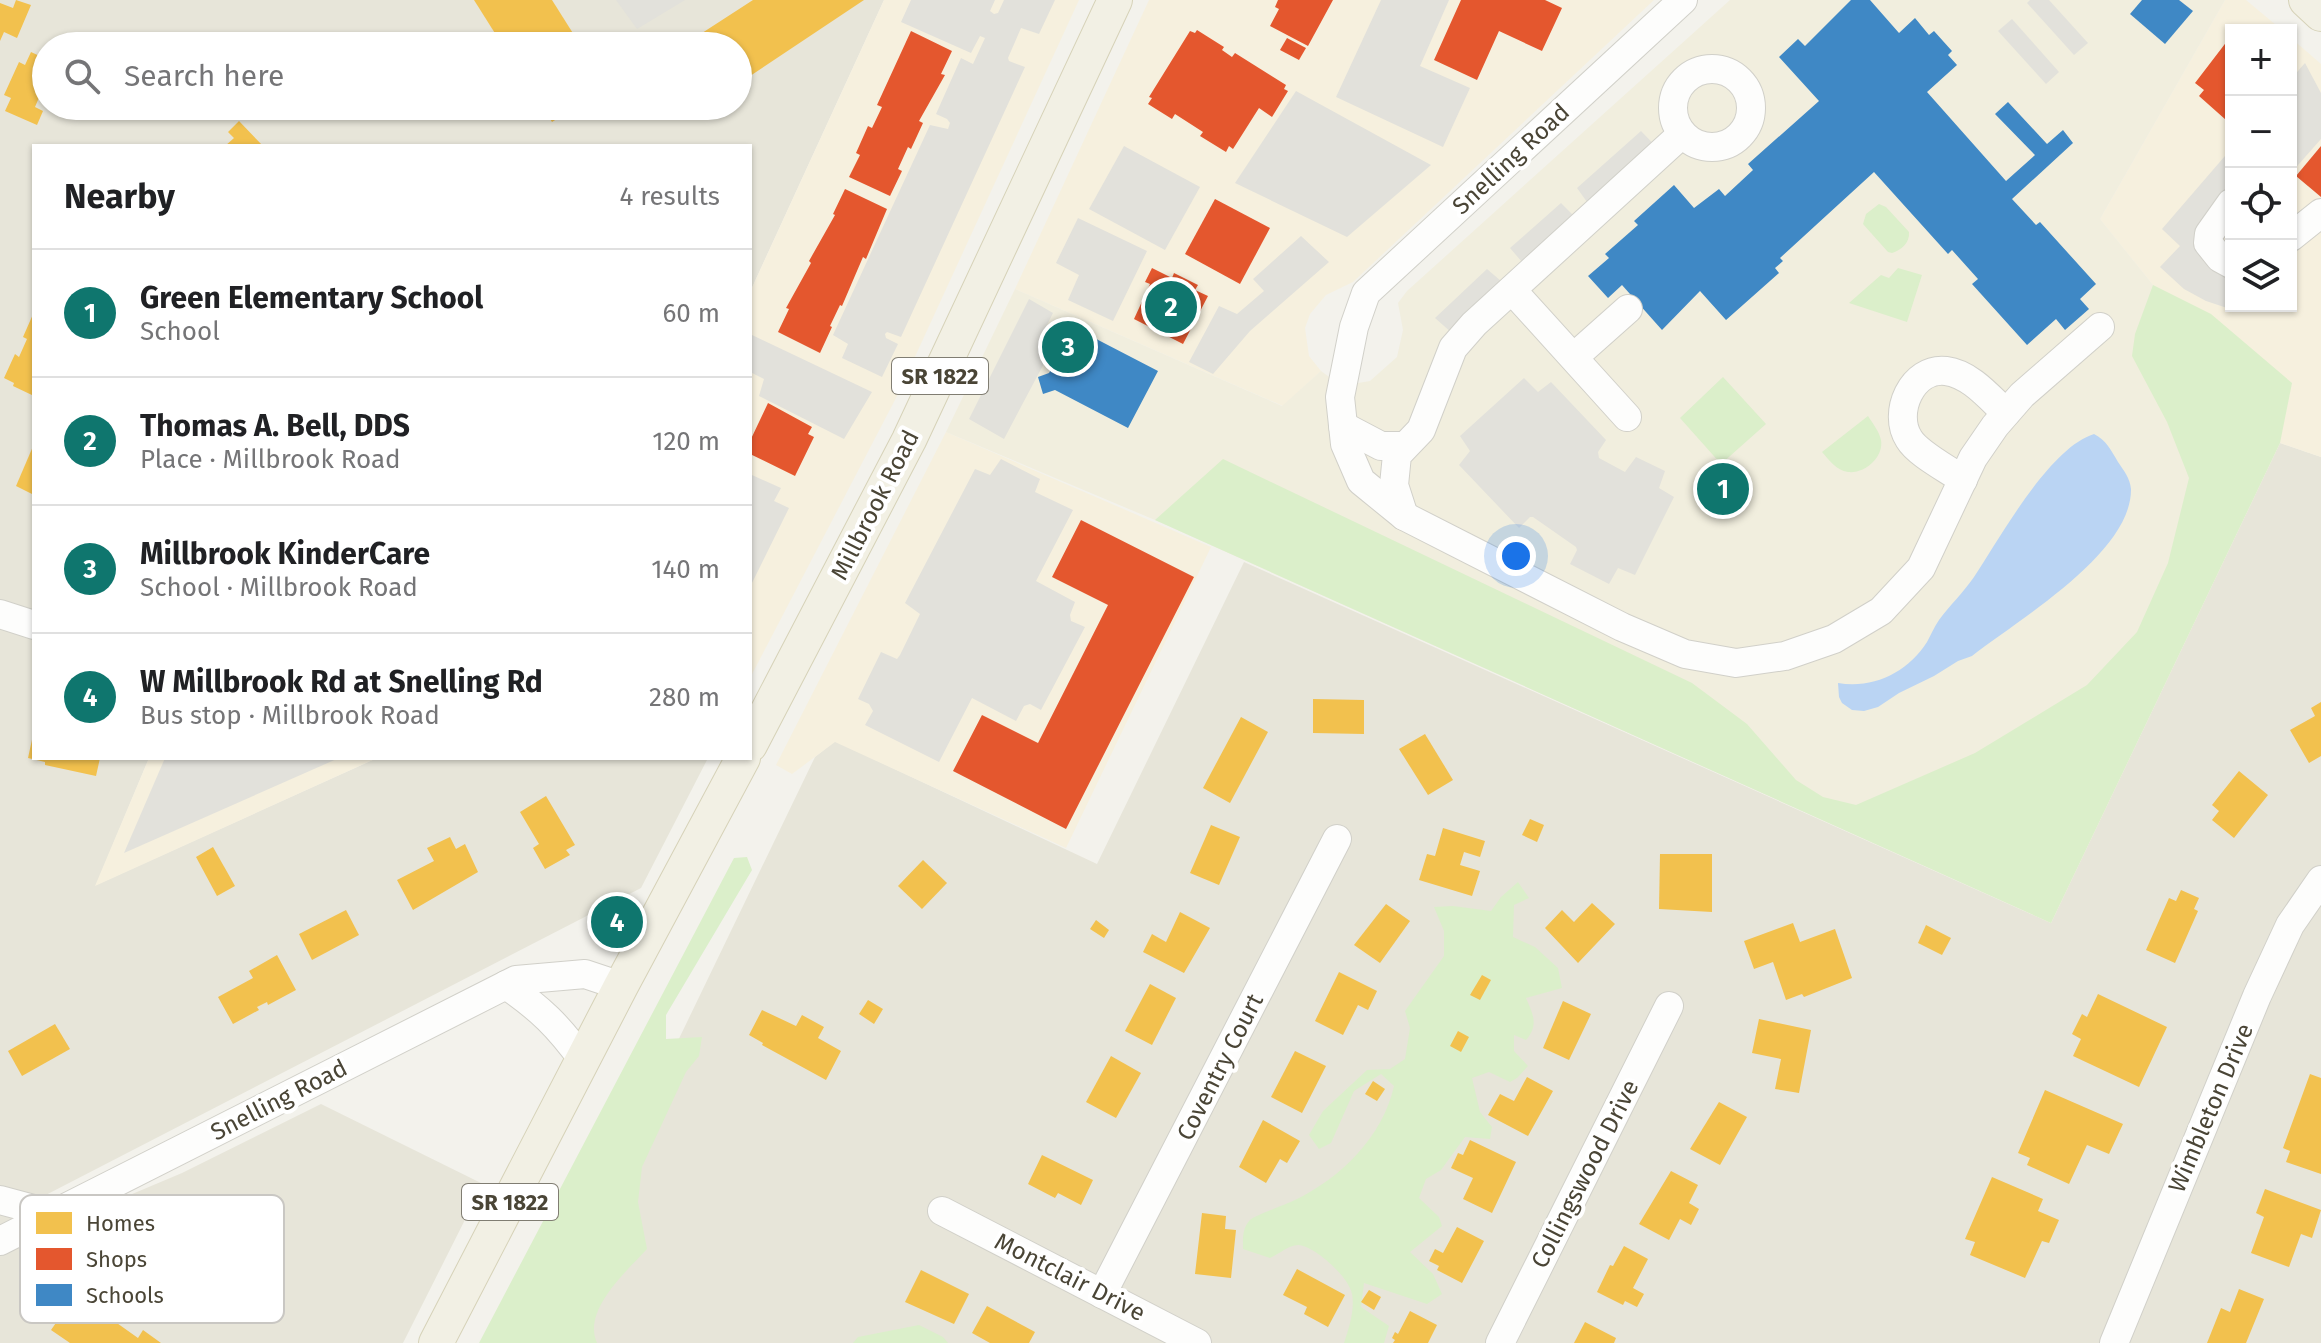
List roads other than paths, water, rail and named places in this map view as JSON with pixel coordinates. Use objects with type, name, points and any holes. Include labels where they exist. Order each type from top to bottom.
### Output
[{"type":"main road","name":"Millbrook Road","points":[[752,741],[909,440],[1115,0]]},
{"type":"main road","points":[[2306,0],[2321,14]]},
{"type":"main road","name":"SR 1822","points":[[436,1343],[742,760]]},
{"type":"street","name":"Snelling Road","points":[[1683,0],[1366,293],[1354,327],[1340,397],[1345,444],[1361,481],[1404,516],[1622,627],[1685,654],[1736,663],[1785,656],[1809,648],[1834,639],[1881,611],[1921,568],[1963,480]]},
{"type":"street","points":[[1404,516],[1394,485],[1397,455],[1421,430],[1453,348],[1474,324],[1682,134]]},
{"type":"street","points":[[2225,211],[2209,234],[2208,243],[2225,261]]},
{"type":"street","points":[[2297,232],[2321,213]]},
{"type":"street","points":[[1512,290],[1627,417]]},
{"type":"street","points":[[1574,357],[1628,309]]},
{"type":"street","points":[[2006,413],[1962,376],[1938,371],[1925,376],[1907,395],[1903,425],[1908,438],[1918,448],[1963,480],[1973,458],[2022,395],[2100,327]]},
{"type":"street","points":[[1343,426],[1381,446],[1403,446]]},
{"type":"street","points":[[0,614],[32,624]]},
{"type":"street","name":"Coventry Court","points":[[1102,1294],[1337,839]]},
{"type":"street","name":"Wimbleton Drive","points":[[2114,1343],[2257,996],[2290,925],[2321,880]]},
{"type":"street","name":"Snelling Road","points":[[90,1195],[516,980],[585,974],[621,986]]},
{"type":"street","points":[[506,985],[540,1009],[583,1060]]},
{"type":"street","name":"Collingswood Drive","points":[[1500,1343],[1669,1006]]},
{"type":"street","points":[[0,1200],[20,1205]]},
{"type":"street","name":"Montclair Drive","points":[[942,1211],[1197,1343]]},
{"type":"street","name":"Snelling Road","points":[[0,1241],[20,1231]]},
{"type":"water","points":[[2094,434],[2110,449],[2131,489],[2126,513],[2113,537],[2093,560],[2043,604],[1972,656],[1878,707],[1852,710],[1842,703],[1838,683],[1877,681],[1900,670],[1919,653],[1939,620],[1974,577],[2043,475],[2077,443]]},
{"type":"place","name":"Thomas A. Bell, DDS","points":[[1171,307]]},
{"type":"place","name":"Millbrook KinderCare","points":[[1068,347]]},
{"type":"place","name":"Green Elementary School","points":[[1723,489]]},
{"type":"place","name":"W Millbrook Rd at Snelling Rd","points":[[617,922]]}]
